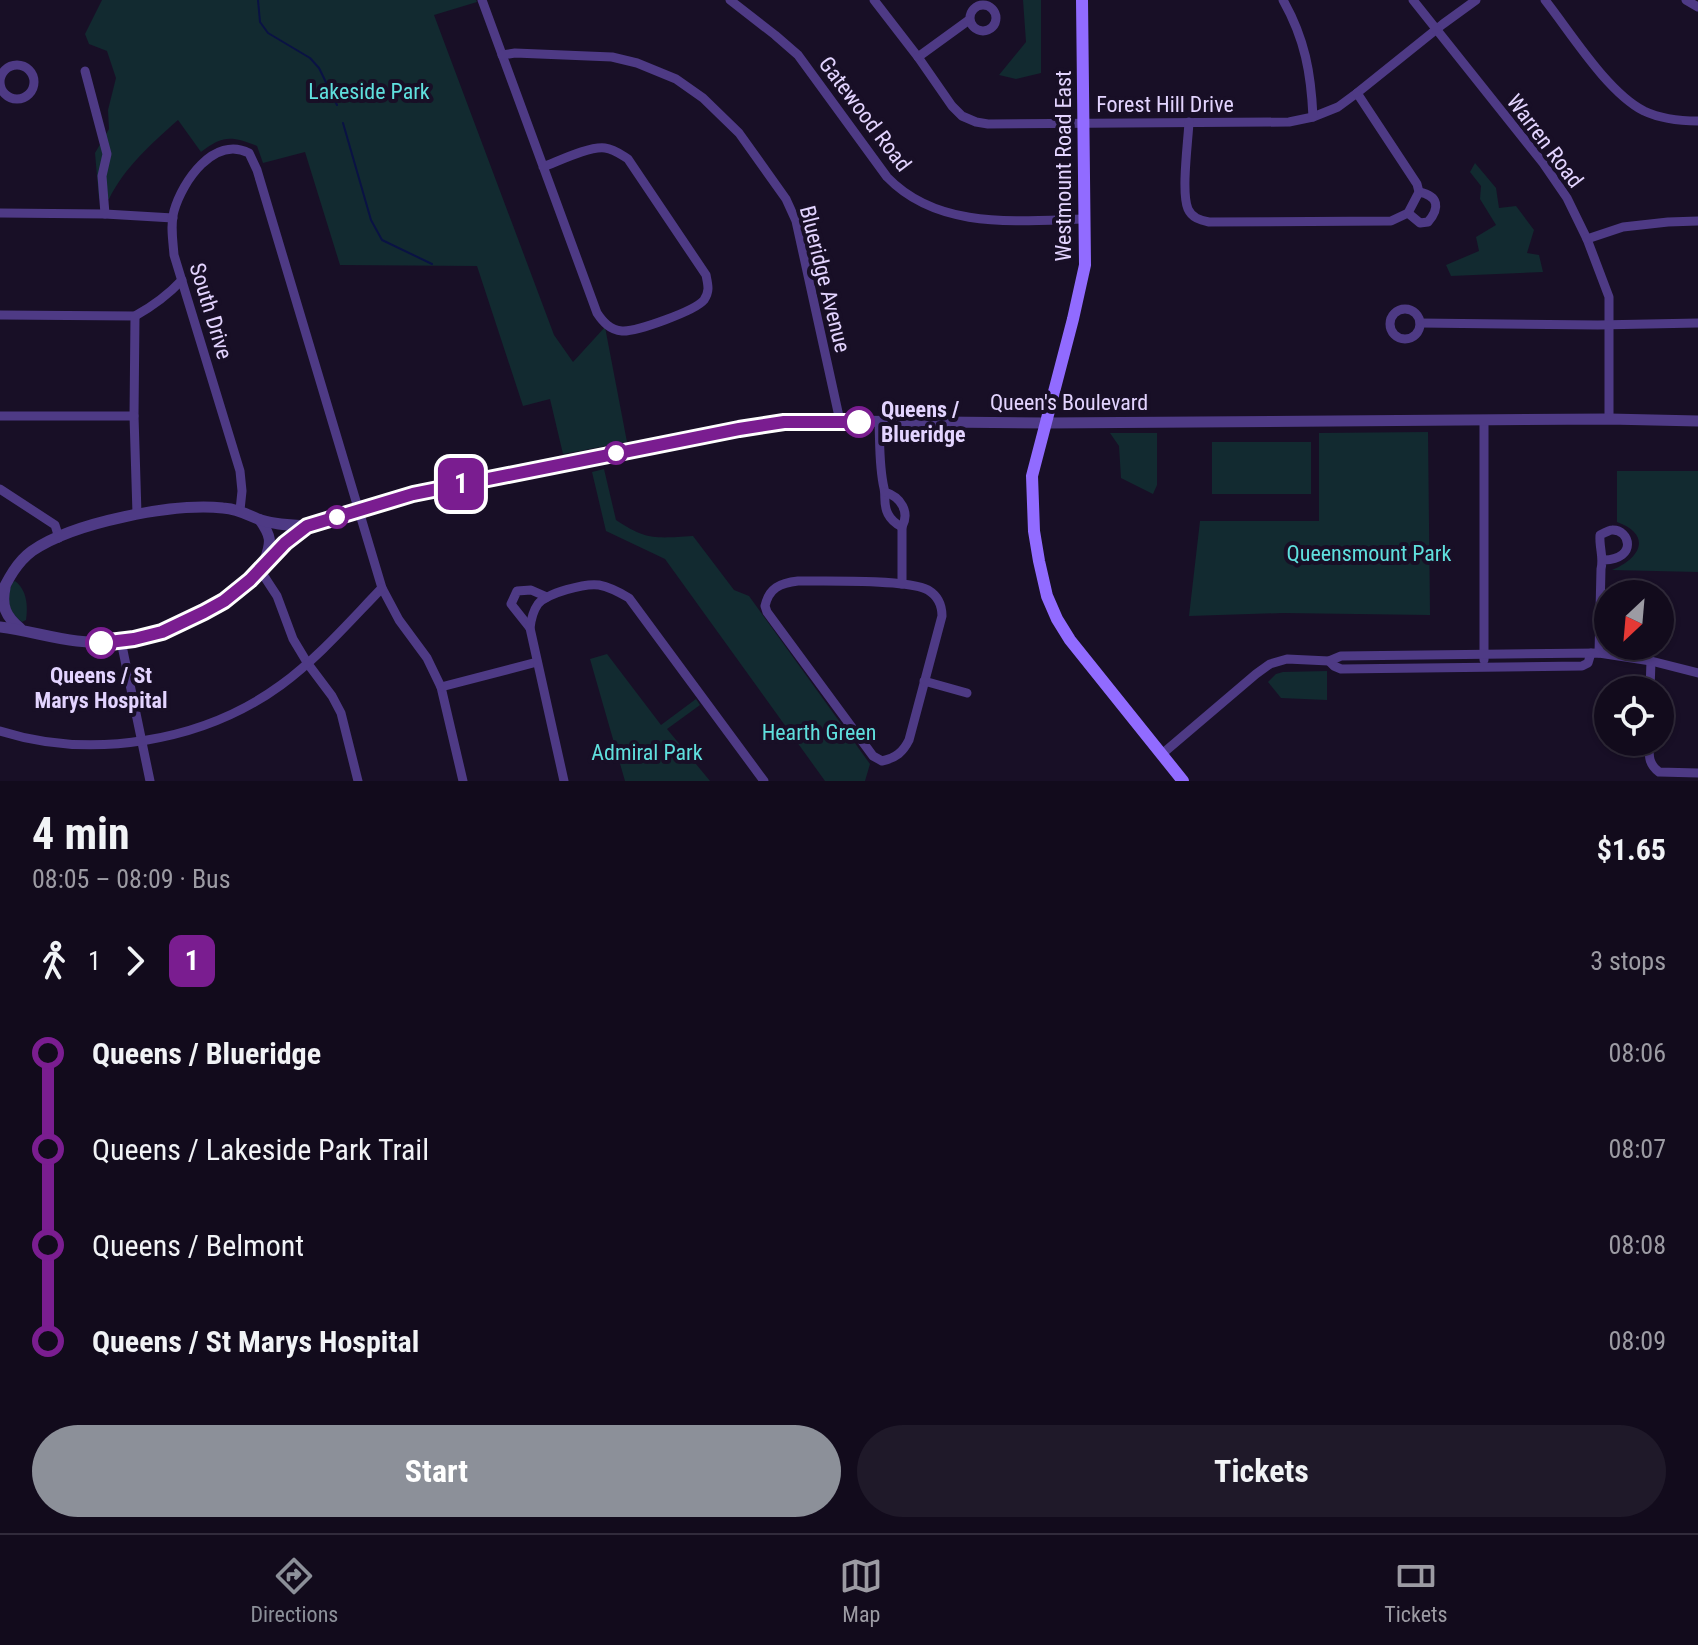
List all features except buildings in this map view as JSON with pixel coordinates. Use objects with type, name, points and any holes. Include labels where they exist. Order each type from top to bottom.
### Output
[{"type":"main road","name":"Westmount Road East","points":[[1082,0],[1083,275],[1032,476],[1034,531],[1047,596],[1057,619],[1070,640],[1183,781]]},
{"type":"street","points":[[482,0],[543,167],[597,313],[606,325],[618,331],[631,330],[690,310],[701,303],[709,287],[706,275],[628,159],[607,148],[596,148],[543,167]]},
{"type":"street","name":"Gatewood Road","points":[[730,0],[798,55],[887,177],[911,197],[947,213],[966,217],[1015,221],[1084,219]]},
{"type":"street","name":"Forest Hill Drive","points":[[874,0],[952,106],[962,116],[988,124],[1289,122],[1313,117],[1338,107],[1476,0]]},
{"type":"street","points":[[1283,0],[1303,43],[1313,117]]},
{"type":"street","name":"Warren Road","points":[[1413,0],[1543,163],[1567,198],[1587,239],[1609,297],[1609,419]]},
{"type":"street","points":[[1545,0],[1608,82],[1626,99],[1645,111],[1675,121],[1698,121]]},
{"type":"street","points":[[1686,0],[1698,7]]},
{"type":"street","points":[[918,57],[969,20]]},
{"type":"street","name":"Blueridge Avenue","points":[[502,55],[612,57],[637,63],[676,79],[703,98],[739,133],[786,199],[796,221],[840,421]]},
{"type":"street","points":[[85,71],[107,154],[102,176],[105,214]]},
{"type":"street","points":[[1189,122],[1185,196],[1188,211],[1197,219],[1209,222],[1391,221],[1408,213],[1419,192],[1417,184],[1357,93]]},
{"type":"street","name":"South Drive","points":[[240,510],[240,471],[174,255],[173,218],[180,195],[194,172],[216,154],[235,148],[249,153],[257,170],[358,510]]},
{"type":"street","points":[[1408,213],[1420,223],[1428,222],[1433,216],[1436,207],[1434,199],[1429,194],[1419,192]]},
{"type":"street","points":[[0,213],[173,218]]},
{"type":"street","points":[[1587,239],[1623,227],[1698,221]]},
{"type":"street","points":[[0,315],[135,316],[159,302],[182,280]]},
{"type":"street","points":[[135,316],[137,514]]},
{"type":"street","points":[[1420,323],[1698,323]]},
{"type":"street","points":[[0,416],[134,416]]},
{"type":"street","points":[[1483,667],[1484,420]]},
{"type":"street","name":"Queen's Boulevard","points":[[0,627],[79,642],[121,641],[162,632],[224,601],[307,526],[413,494],[784,422],[1698,421]]},
{"type":"street","points":[[879,422],[883,498],[888,514],[902,527]]},
{"type":"street","points":[[0,489],[55,525],[59,538]]},
{"type":"street","points":[[885,492],[893,495],[906,514],[902,527],[902,584]]},
{"type":"street","name":"Queen's Boulevard","points":[[0,596],[18,564],[33,550],[83,528],[137,514],[164,509],[221,507],[240,510],[260,520],[307,526]]},
{"type":"street","points":[[358,510],[382,588],[399,620],[427,658],[441,687],[463,781]]},
{"type":"street","points":[[260,520],[269,534],[270,545],[262,567],[293,639],[341,713],[358,781]]},
{"type":"street","points":[[1600,580],[1604,560]]},
{"type":"street","points":[[798,581],[902,584],[926,589],[939,599],[942,616],[924,681],[906,746],[889,760],[879,760],[767,612],[765,606],[771,591],[785,583],[798,581]]},
{"type":"street","points":[[6,583],[5,611],[23,629]]},
{"type":"street","points":[[530,628],[535,610],[547,597],[592,584],[606,586],[629,598],[764,781]]},
{"type":"street","points":[[0,731],[37,740],[82,745],[141,741],[196,728],[239,711],[279,687],[308,664],[382,588]]},
{"type":"street","points":[[547,597],[531,590],[517,591],[511,604],[530,628],[564,781]]},
{"type":"street","points":[[121,641],[150,781]]},
{"type":"street","points":[[1162,754],[1270,664],[1287,659],[1329,661],[1341,656],[1594,653]]},
{"type":"street","points":[[1329,661],[1341,669],[1582,666],[1594,654]]},
{"type":"street","points":[[1644,660],[1698,673]]},
{"type":"street","points":[[1650,676],[1651,661]]},
{"type":"street","points":[[441,687],[537,662]]},
{"type":"street","points":[[924,681],[967,693]]},
{"type":"street","points":[[1649,756],[1654,768],[1666,773],[1698,773]]},
{"type":"green space","name":"Lakeside Park","points":[[102,0],[476,0],[434,15],[554,335],[573,362],[605,327],[627,442],[563,454],[550,399],[523,406],[477,266],[340,265],[305,152],[263,163],[257,146],[228,139],[216,142],[201,152],[178,120],[131,166],[109,199],[99,199],[95,153],[109,129],[108,110],[116,78],[107,51],[89,44],[85,34]]},
{"type":"green space","points":[[1023,0],[1041,0],[1041,73],[1016,79],[999,75],[1026,42]]},
{"type":"green space","points":[[1475,163],[1496,188],[1499,208],[1516,206],[1534,230],[1527,253],[1539,255],[1543,272],[1451,276],[1446,265],[1479,251],[1476,237],[1496,225],[1480,199],[1481,186],[1470,172]]},
{"type":"green space","name":"Queensmount Park","points":[[1428,432],[1430,615],[1283,613],[1189,616],[1200,521],[1319,521],[1319,433]]},
{"type":"green space","points":[[1110,433],[1157,433],[1157,485],[1153,494],[1121,478],[1119,446]]},
{"type":"green space","points":[[1212,442],[1311,442],[1311,494],[1212,494]]},
{"type":"green space","name":"Hearth Green","points":[[604,469],[616,520],[636,532],[653,537],[693,536],[734,590],[749,596],[870,764],[865,781],[825,781],[665,559],[606,531],[592,472]]},
{"type":"green space","points":[[1617,471],[1698,471],[1698,572],[1612,570],[1630,560],[1639,540],[1628,527],[1617,522]]},
{"type":"green space","points":[[15,581],[26,599],[26,620],[22,622],[13,614],[9,604],[10,589]]},
{"type":"green space","name":"Admiral Park","points":[[607,654],[661,725],[696,699],[700,705],[667,729],[710,781],[625,781],[590,659]]},
{"type":"green space","points":[[1327,671],[1327,700],[1281,698],[1268,682],[1283,672]]},
{"type":"waterway","points":[[258,0],[260,22],[268,33],[310,58],[319,68],[337,105]]},
{"type":"waterway","points":[[343,123],[371,220],[382,240],[432,264]]},
{"type":"bus line","name":"1","points":[[101,643],[162,632],[185,622],[224,601],[307,526],[413,494],[739,429],[784,422],[859,422]]},
{"type":"place","name":"Queens / Blueridge","points":[[859,422]]},
{"type":"place","name":"Queens / St Marys Hospital","points":[[101,643]]}]
